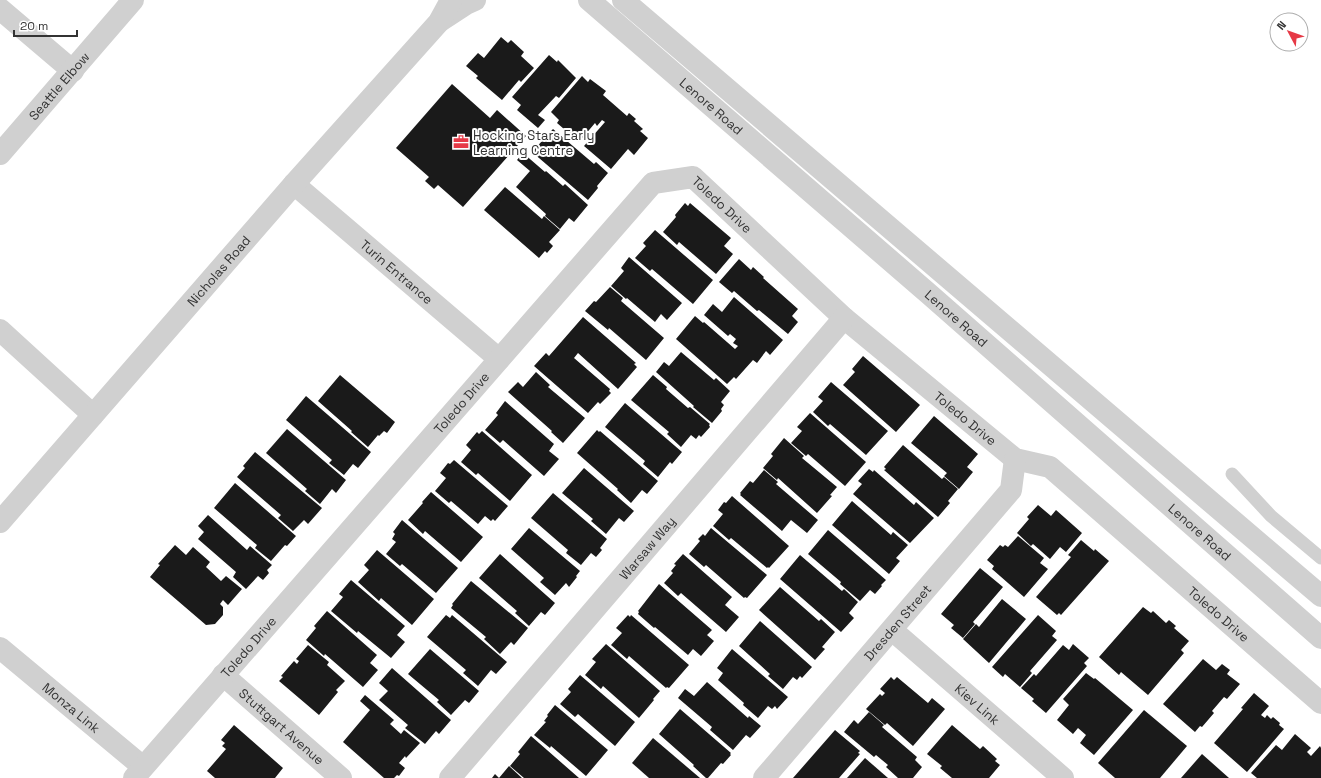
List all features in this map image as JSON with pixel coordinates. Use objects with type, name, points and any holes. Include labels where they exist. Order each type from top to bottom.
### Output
[{"type":"street","name":"Seattle Elbow","points":[[0,154],[133,0]]},
{"type":"street","name":"Nicholas Road","points":[[0,522],[294,184],[439,22],[451,0]]},
{"type":"street","name":"Nicholas Road","points":[[439,22],[466,4],[475,0]]},
{"type":"street","name":"Lenore Road","points":[[589,0],[929,294],[1321,638]]},
{"type":"street","name":"Lenore Road","points":[[623,0],[1321,596]]},
{"type":"street","points":[[0,9],[73,71]]},
{"type":"street","name":"Toledo Drive","points":[[138,772],[653,183],[693,177],[844,318],[1015,459],[1050,467],[1321,703]]},
{"type":"street","name":"Turin Entrance","points":[[294,184],[499,359]]},
{"type":"street","name":"Warsaw Way","points":[[450,778],[844,318]]},
{"type":"street","points":[[0,330],[93,415]]},
{"type":"street","name":"Dresden Street","points":[[764,778],[1011,490],[1015,459]]},
{"type":"street","name":"Kiev Link","points":[[892,630],[1063,778]]},
{"type":"street","name":"Monza Link","points":[[0,648],[138,772]]},
{"type":"street","name":"Stuttgart Avenue","points":[[223,675],[341,778]]},
{"type":"lane","points":[[1232,474],[1271,516],[1321,558]]},
{"type":"building","points":[[501,37],[508,43],[511,40],[524,52],[521,56],[534,68],[521,82],[519,80],[502,100],[476,78],[478,76],[466,66],[478,53],[484,58]]},
{"type":"building","points":[[549,55],[557,62],[558,60],[576,78],[559,98],[556,96],[538,115],[545,120],[538,128],[517,110],[521,105],[512,97]]},
{"type":"building","points":[[582,76],[588,82],[590,79],[606,91],[603,95],[627,116],[629,113],[636,119],[634,121],[643,129],[640,131],[648,138],[634,155],[628,149],[611,169],[584,146],[605,122],[602,120],[597,126],[595,123],[579,142],[557,123],[559,120],[551,112]]},
{"type":"building","name":"Hocking Stars Early Learning Centre","points":[[452,84],[490,118],[497,110],[526,136],[463,207],[438,185],[434,189],[425,181],[429,177],[396,148]]},
{"type":"building","points":[[553,129],[594,164],[596,162],[608,173],[588,200],[532,152]]},
{"type":"building","points":[[523,153],[563,186],[565,184],[588,205],[574,222],[569,218],[560,229],[516,187],[530,171],[517,160]]},
{"type":"building","points":[[505,187],[542,219],[544,216],[560,230],[549,242],[553,246],[547,253],[545,251],[539,258],[484,210]]},
{"type":"building","points":[[685,203],[688,206],[690,203],[731,238],[724,246],[733,254],[716,274],[679,242],[677,245],[663,232],[676,217],[675,215]]},
{"type":"building","points":[[655,230],[713,280],[693,304],[652,269],[650,271],[635,258],[646,246],[643,243]]},
{"type":"building","points":[[629,257],[682,303],[667,320],[661,314],[655,322],[611,286],[624,271],[621,268]]},
{"type":"building","points":[[739,259],[751,270],[753,267],[764,277],[763,278],[798,309],[792,316],[798,322],[788,334],[759,310],[757,311],[734,291],[732,293],[719,282]]},
{"type":"building","points":[[610,287],[623,298],[621,301],[664,338],[646,360],[609,328],[608,330],[585,311]]},
{"type":"building","points":[[734,297],[783,340],[770,355],[766,351],[757,363],[753,360],[736,379],[734,377],[727,384],[676,339],[695,316],[735,349],[738,346],[733,343],[736,339],[730,334],[728,336],[704,315],[713,304],[722,312]]},
{"type":"building","points":[[583,317],[636,363],[634,364],[637,367],[618,389],[578,353],[574,358],[610,389],[609,391],[611,393],[600,404],[598,402],[588,413],[534,366],[546,353],[549,356]]},
{"type":"building","points":[[681,352],[714,380],[716,378],[730,391],[721,402],[724,405],[721,409],[722,411],[712,423],[656,372],[664,362],[669,366]]},
{"type":"building","points":[[863,356],[920,405],[896,432],[843,385],[855,372],[852,369]]},
{"type":"building","points":[[536,372],[550,385],[548,387],[585,418],[563,443],[551,432],[552,431],[508,392],[518,382],[523,387]]},
{"type":"building","points":[[340,375],[395,422],[387,433],[384,431],[379,436],[378,435],[368,447],[318,401]]},
{"type":"building","points":[[653,375],[667,387],[666,389],[688,408],[690,407],[710,424],[710,427],[701,437],[699,435],[696,439],[691,435],[681,447],[667,434],[669,432],[631,400]]},
{"type":"building","points":[[831,382],[888,431],[866,455],[830,424],[828,426],[813,412],[823,401],[818,397]]},
{"type":"building","points":[[306,396],[371,452],[358,468],[353,464],[344,475],[329,463],[332,460],[286,420]]},
{"type":"building","points":[[505,401],[554,444],[549,451],[559,459],[544,476],[503,440],[500,443],[485,430],[498,415],[496,413]]},
{"type":"building","points":[[625,403],[682,452],[672,464],[670,462],[658,477],[643,464],[645,461],[605,427]]},
{"type":"building","points":[[810,413],[866,462],[845,486],[808,454],[806,456],[791,443],[802,431],[797,427]]},
{"type":"building","points":[[934,416],[978,454],[967,467],[973,472],[959,489],[944,476],[947,473],[911,443]]},
{"type":"building","points":[[287,429],[346,480],[336,493],[332,489],[320,504],[305,491],[307,489],[266,453]]},
{"type":"building","points":[[597,430],[658,481],[647,494],[642,490],[631,503],[617,490],[618,489],[577,453]]},
{"type":"building","points":[[482,431],[532,475],[510,501],[478,473],[476,475],[461,462],[471,450],[466,445],[477,432],[479,434]]},
{"type":"building","points":[[784,438],[804,456],[802,458],[837,487],[830,495],[832,496],[817,513],[778,478],[777,480],[763,468],[773,456],[771,454]]},
{"type":"building","points":[[903,445],[942,479],[944,477],[958,489],[948,501],[950,503],[938,517],[884,470],[886,469],[884,467]]},
{"type":"building","points":[[255,452],[322,508],[308,524],[304,520],[293,531],[278,518],[281,515],[237,477],[245,468],[243,466]]},
{"type":"building","points":[[454,460],[508,506],[495,521],[493,519],[491,521],[485,516],[478,524],[451,501],[449,503],[435,491],[446,478],[440,473],[448,463],[450,464]]},
{"type":"building","points":[[584,468],[634,511],[624,522],[619,518],[606,534],[591,521],[593,519],[562,493]]},
{"type":"building","points":[[869,469],[873,472],[874,470],[914,505],[916,502],[934,518],[910,543],[853,494],[862,484],[858,481]]},
{"type":"building","points":[[764,470],[778,482],[776,484],[818,520],[807,533],[791,520],[782,531],[740,495],[750,481],[753,483]]},
{"type":"building","points":[[235,483],[296,536],[287,546],[285,545],[271,561],[255,548],[257,545],[214,508]]},
{"type":"building","points":[[431,492],[483,537],[461,562],[425,531],[423,534],[408,520]]},
{"type":"building","points":[[553,493],[607,539],[600,548],[602,550],[596,557],[591,553],[581,565],[566,553],[568,550],[531,518]]},
{"type":"building","points":[[732,496],[789,546],[769,568],[767,568],[731,538],[729,540],[713,526],[723,514],[718,510],[724,502],[726,503]]},
{"type":"building","points":[[852,501],[891,535],[893,532],[908,545],[896,558],[900,561],[889,574],[832,525]]},
{"type":"building","points":[[1038,505],[1051,516],[1056,510],[1082,533],[1066,552],[1060,547],[1050,559],[1033,544],[1031,546],[1017,533],[1029,519],[1027,517]]},
{"type":"building","points":[[208,515],[247,550],[250,546],[272,565],[267,570],[269,573],[263,580],[258,576],[246,589],[233,577],[236,572],[198,539],[204,532],[198,526]]},
{"type":"building","points":[[402,520],[458,568],[436,593],[402,564],[400,566],[386,554],[396,542],[392,539],[395,534],[393,532]]},
{"type":"building","points":[[529,528],[580,571],[569,587],[566,583],[555,595],[540,582],[544,578],[511,549]]},
{"type":"building","points":[[711,528],[767,575],[747,598],[744,598],[706,565],[704,567],[689,554],[700,541],[698,539],[703,534],[705,536]]},
{"type":"building","points":[[828,530],[886,580],[875,594],[870,590],[860,601],[840,584],[841,582],[808,554]]},
{"type":"building","points":[[1018,536],[1044,558],[1040,563],[1048,569],[1024,597],[992,569],[994,566],[987,560],[1000,545],[1003,547],[1005,545],[1008,547]]},
{"type":"building","points":[[1081,540],[1109,561],[1061,615],[1059,613],[1057,615],[1036,597],[1071,557],[1068,555]]},
{"type":"building","points":[[175,545],[186,555],[193,547],[210,562],[206,567],[221,581],[226,576],[242,589],[228,605],[223,600],[220,604],[223,607],[223,615],[215,624],[206,625],[150,577],[160,565],[158,564]]},
{"type":"building","points":[[377,550],[434,599],[412,625],[381,598],[379,601],[358,582],[369,570],[364,565]]},
{"type":"building","points":[[500,554],[555,603],[545,615],[541,612],[529,626],[515,613],[517,611],[479,578]]},
{"type":"building","points":[[683,554],[732,597],[725,605],[739,617],[726,632],[681,593],[678,596],[664,583],[673,573],[671,571],[676,565],[674,564]]},
{"type":"building","points":[[800,555],[842,591],[844,589],[858,602],[849,613],[854,618],[841,632],[780,579]]},
{"type":"building","points":[[980,568],[1003,587],[973,622],[975,624],[963,638],[951,628],[954,625],[941,614]]},
{"type":"building","points":[[351,580],[405,626],[397,635],[405,642],[391,658],[358,631],[357,633],[331,611],[343,597],[339,594]]},
{"type":"building","points":[[471,581],[528,628],[514,645],[511,642],[500,654],[484,639],[486,637],[451,608],[453,605],[452,604]]},
{"type":"building","points":[[659,584],[712,630],[707,635],[714,641],[701,656],[693,649],[688,655],[638,614],[638,611]]},
{"type":"building","points":[[780,587],[819,621],[821,619],[835,632],[822,647],[825,649],[815,660],[759,610]]},
{"type":"building","points":[[1002,599],[1026,619],[989,663],[963,639],[976,624],[979,627]]},
{"type":"building","points":[[1143,607],[1151,613],[1153,611],[1166,623],[1169,620],[1176,626],[1174,628],[1189,641],[1181,650],[1184,653],[1148,695],[1121,672],[1119,675],[1099,657]]},
{"type":"building","points":[[327,611],[377,655],[370,663],[378,670],[363,687],[325,654],[324,656],[306,640],[316,628],[314,626]]},
{"type":"building","points":[[446,615],[450,618],[452,615],[507,662],[496,674],[491,670],[478,686],[463,673],[466,670],[427,637]]},
{"type":"building","points":[[628,615],[630,617],[631,615],[689,665],[669,688],[666,688],[629,656],[627,659],[611,645],[622,633],[616,628]]},
{"type":"building","points":[[1038,615],[1056,631],[1052,636],[1057,640],[1030,671],[1032,673],[1020,687],[1005,674],[1003,677],[992,667]]},
{"type":"building","points":[[760,621],[812,667],[802,678],[800,676],[797,680],[793,677],[783,689],[768,676],[770,674],[739,646]]},
{"type":"building","points":[[606,644],[660,691],[639,718],[603,686],[601,689],[585,675],[596,662],[592,659]]},
{"type":"building","points":[[1073,644],[1089,658],[1084,663],[1087,666],[1046,713],[1032,701],[1034,699],[1021,688],[1034,674],[1036,676],[1063,645],[1069,650]]},
{"type":"building","points":[[308,645],[329,662],[327,665],[345,681],[336,690],[338,692],[319,715],[279,681],[283,677],[281,676],[294,661],[297,664],[299,661],[296,659]]},
{"type":"building","points":[[430,649],[479,691],[469,703],[465,700],[451,715],[437,702],[439,700],[408,674]]},
{"type":"building","points":[[732,649],[788,697],[777,709],[775,706],[772,709],[768,706],[758,718],[743,705],[744,703],[718,680],[723,673],[717,668]]},
{"type":"building","points":[[1203,659],[1216,670],[1222,664],[1230,670],[1227,674],[1240,684],[1227,699],[1224,697],[1212,711],[1214,713],[1202,727],[1200,726],[1195,732],[1163,704]]},
{"type":"building","points":[[392,668],[451,720],[439,734],[436,731],[425,744],[405,728],[408,725],[379,700],[388,691],[379,683]]},
{"type":"building","points":[[1086,673],[1094,679],[1095,678],[1133,710],[1094,755],[1080,743],[1086,735],[1078,728],[1073,734],[1057,720],[1069,705],[1063,699]]},
{"type":"building","points":[[580,675],[635,722],[615,746],[578,714],[575,717],[560,704],[571,692],[568,689]]},
{"type":"building","points":[[891,677],[894,680],[897,677],[928,703],[932,698],[945,709],[913,746],[887,723],[885,725],[866,709],[880,694],[882,696],[885,693],[880,689]]},
{"type":"building","points":[[707,682],[748,718],[749,716],[761,726],[750,738],[746,735],[733,750],[710,730],[712,727],[678,698],[685,689],[694,696]]},
{"type":"building","points":[[1254,693],[1269,706],[1261,715],[1265,718],[1267,715],[1271,719],[1273,717],[1284,729],[1247,772],[1214,743],[1243,709],[1241,708]]},
{"type":"building","points":[[365,695],[394,720],[390,724],[401,734],[404,730],[420,743],[406,758],[405,756],[399,763],[405,768],[399,776],[397,775],[394,778],[384,778],[343,742],[370,710],[360,701]]},
{"type":"building","points":[[555,705],[608,750],[586,776],[551,746],[550,748],[534,735],[546,722],[544,721],[548,716],[547,715]]},
{"type":"building","points":[[680,709],[731,753],[723,764],[721,763],[708,778],[706,778],[693,766],[694,765],[659,734]]},
{"type":"building","points":[[1144,710],[1187,746],[1160,778],[1115,778],[1098,763]]},
{"type":"building","points":[[869,712],[884,725],[882,727],[917,757],[915,760],[922,767],[913,778],[898,778],[886,767],[888,765],[876,755],[874,757],[844,732],[854,720],[858,724]]},
{"type":"building","points":[[234,725],[283,768],[275,778],[215,778],[207,771],[226,749],[222,746],[225,743],[221,740]]},
{"type":"building","points":[[952,725],[980,749],[983,746],[997,759],[995,761],[1000,765],[989,778],[952,778],[940,768],[942,766],[927,754]]},
{"type":"building","points":[[835,730],[860,751],[858,753],[860,754],[839,778],[793,778]]},
{"type":"building","points":[[1295,734],[1311,748],[1307,752],[1311,756],[1320,746],[1321,778],[1257,778],[1251,773],[1276,745],[1282,750]]},
{"type":"building","points":[[531,736],[579,778],[524,778],[510,766],[520,754],[518,752]]},
{"type":"building","points":[[653,738],[700,778],[649,778],[632,763]]},
{"type":"building","points":[[1202,754],[1229,778],[1181,778]]},
{"type":"building","points":[[865,758],[888,778],[847,778]]},
{"type":"building","points":[[509,766],[522,778],[499,778]]},
{"type":"building","points":[[495,774],[499,778],[492,778]]},
{"type":"place","name":"Hocking Stars Early Learning Centre","points":[[461,142]]}]
